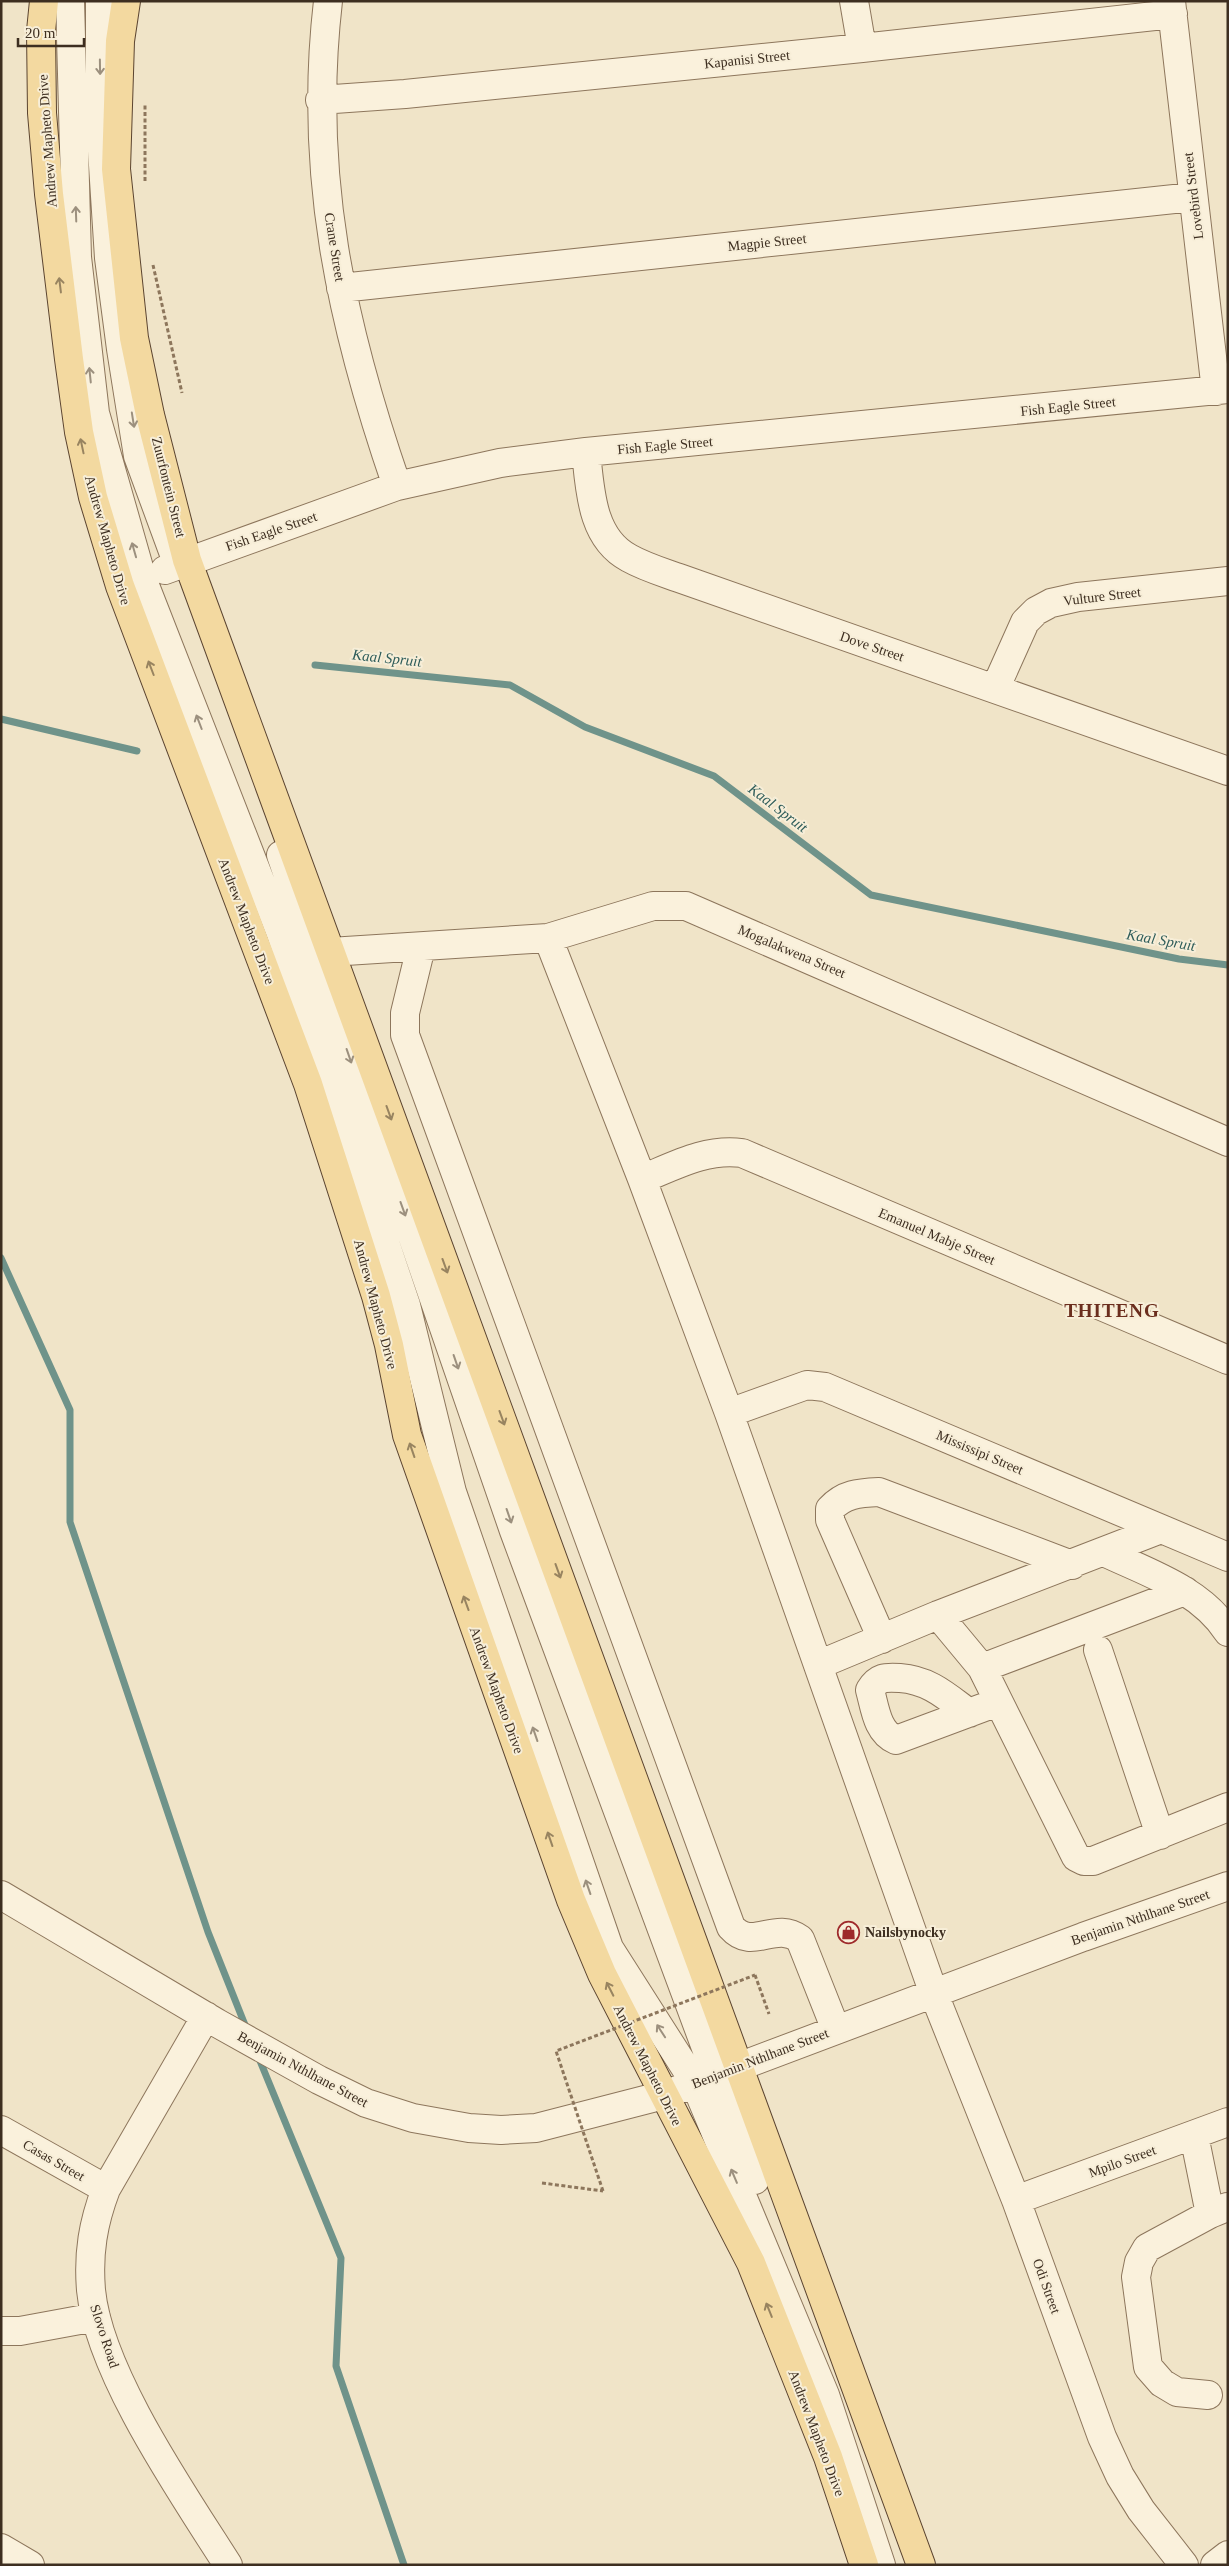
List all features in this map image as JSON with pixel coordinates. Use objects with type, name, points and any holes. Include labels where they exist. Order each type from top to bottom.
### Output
[{"type":"main road","name":"Andrew Mapheto Drive","points":[[44,1],[41,31],[42,113],[49,194],[79,432],[93,497],[131,582],[168,714],[308,1084],[360,1239],[389,1346],[407,1435],[571,1900],[602,1974],[751,2263],[828,2457],[864,2565]]},
{"type":"main road","name":"Zuurfontein Street","points":[[126,1],[120,41],[116,169],[134,338],[182,563]]},
{"type":"main road","points":[[182,563],[247,739],[330,952],[717,2075],[921,2565]]},
{"type":"street","points":[[70,1],[77,256],[95,413],[131,582],[187,694],[281,934],[399,1286],[452,1492],[609,1948],[717,2075],[881,2565]]},
{"type":"street","points":[[100,1],[102,136],[109,258],[121,350],[138,456],[182,563]]},
{"type":"street","name":"Crane Street","points":[[328,1],[320,100],[329,222],[355,353],[374,421],[397,486]]},
{"type":"street","points":[[854,1],[862,48]]},
{"type":"street","name":"Kapanisi Street","points":[[320,100],[415,93],[862,48],[1172,8]]},
{"type":"street","name":"Lovebird Street","points":[[1172,8],[1193,197],[1222,390]]},
{"type":"street","name":"Magpie Street","points":[[341,288],[1193,197]]},
{"type":"street","name":"Fish Eagle Street","points":[[131,582],[397,486],[500,463],[586,452],[1222,390]]},
{"type":"street","name":"Dove Street","points":[[586,452],[591,498],[596,517],[616,549],[628,558],[679,578],[1228,771]]},
{"type":"street","name":"Vulture Street","points":[[995,689],[1025,622],[1036,611],[1051,603],[1078,597],[1228,581]]},
{"type":"street","points":[[247,739],[514,1531],[897,2565]]},
{"type":"street","name":"Mogalakwena Street","points":[[330,952],[548,938],[652,906],[686,906],[1228,1142]]},
{"type":"street","name":"Odi Street","points":[[548,938],[642,1179],[729,1413],[934,1994],[1016,2200],[1102,2438],[1120,2476],[1141,2510],[1184,2565]]},
{"type":"street","points":[[421,947],[405,1013],[405,1035],[731,1927],[739,1936],[747,1938],[783,1932],[793,1934],[800,1939],[836,2030]]},
{"type":"street","name":"Emanuel Mabje Street","points":[[642,1179],[708,1154],[728,1151],[742,1153],[1228,1360]]},
{"type":"street","name":"Mississipi Street","points":[[729,1413],[807,1385],[825,1387],[1228,1557]]},
{"type":"street","points":[[882,1639],[830,1520],[830,1509],[837,1501],[853,1494],[879,1492],[1072,1565]]},
{"type":"street","points":[[818,1665],[938,1615],[1072,1565],[1160,1529]]},
{"type":"street","points":[[1104,1552],[1185,1591],[1203,1602],[1228,1632]]},
{"type":"street","points":[[982,1668],[1185,1591]]},
{"type":"street","points":[[938,1615],[982,1668],[1076,1857],[1084,1861],[1093,1861],[1228,1807]]},
{"type":"street","points":[[1098,1650],[1160,1835]]},
{"type":"street","points":[[969,1713],[998,1702]]},
{"type":"street","name":"Benjamin Nthlhane Street","points":[[1,1895],[319,2080],[366,2103],[413,2118],[469,2128],[501,2130],[536,2128],[664,2095],[1083,1937],[1228,1886]]},
{"type":"street","name":"Slovo Road","points":[[212,2019],[106,2189],[94,2219],[90,2268],[96,2318],[110,2357],[152,2442],[226,2564]]},
{"type":"street","name":"Mpilo Street","points":[[1016,2200],[1228,2122]]},
{"type":"street","name":"Casas Street","points":[[1,2130],[106,2189]]},
{"type":"street","points":[[1194,2135],[1219,2210],[1147,2248],[1139,2262],[1136,2277],[1148,2367],[1162,2383],[1177,2392],[1208,2395]]},
{"type":"street","points":[[1,2332],[20,2331],[96,2318]]},
{"type":"street","points":[[1,2548],[30,2565]]},
{"type":"street","points":[[1215,2565],[1228,2555]]},
{"type":"path","points":[[145,94],[145,185]]},
{"type":"path","points":[[152,261],[182,393]]},
{"type":"path","points":[[542,2183],[603,2191],[556,2050],[755,1975],[769,2014]]},
{"type":"waterway","name":"Kaal Spruit","points":[[315,665],[510,685],[585,727],[714,776],[871,895],[1179,959],[1228,965]]},
{"type":"waterway","name":"Kaal Spruit","points":[[1,719],[137,751]]},
{"type":"waterway","points":[[1,1258],[70,1410],[70,1522],[208,1932],[247,2030]]},
{"type":"waterway","points":[[258,2056],[341,2258],[336,2366],[404,2565]]},
{"type":"place","name":"Nailsbynocky","points":[[849,1932]]},
{"type":"district","name":"THITENG","points":[[1112,1310]]}]
